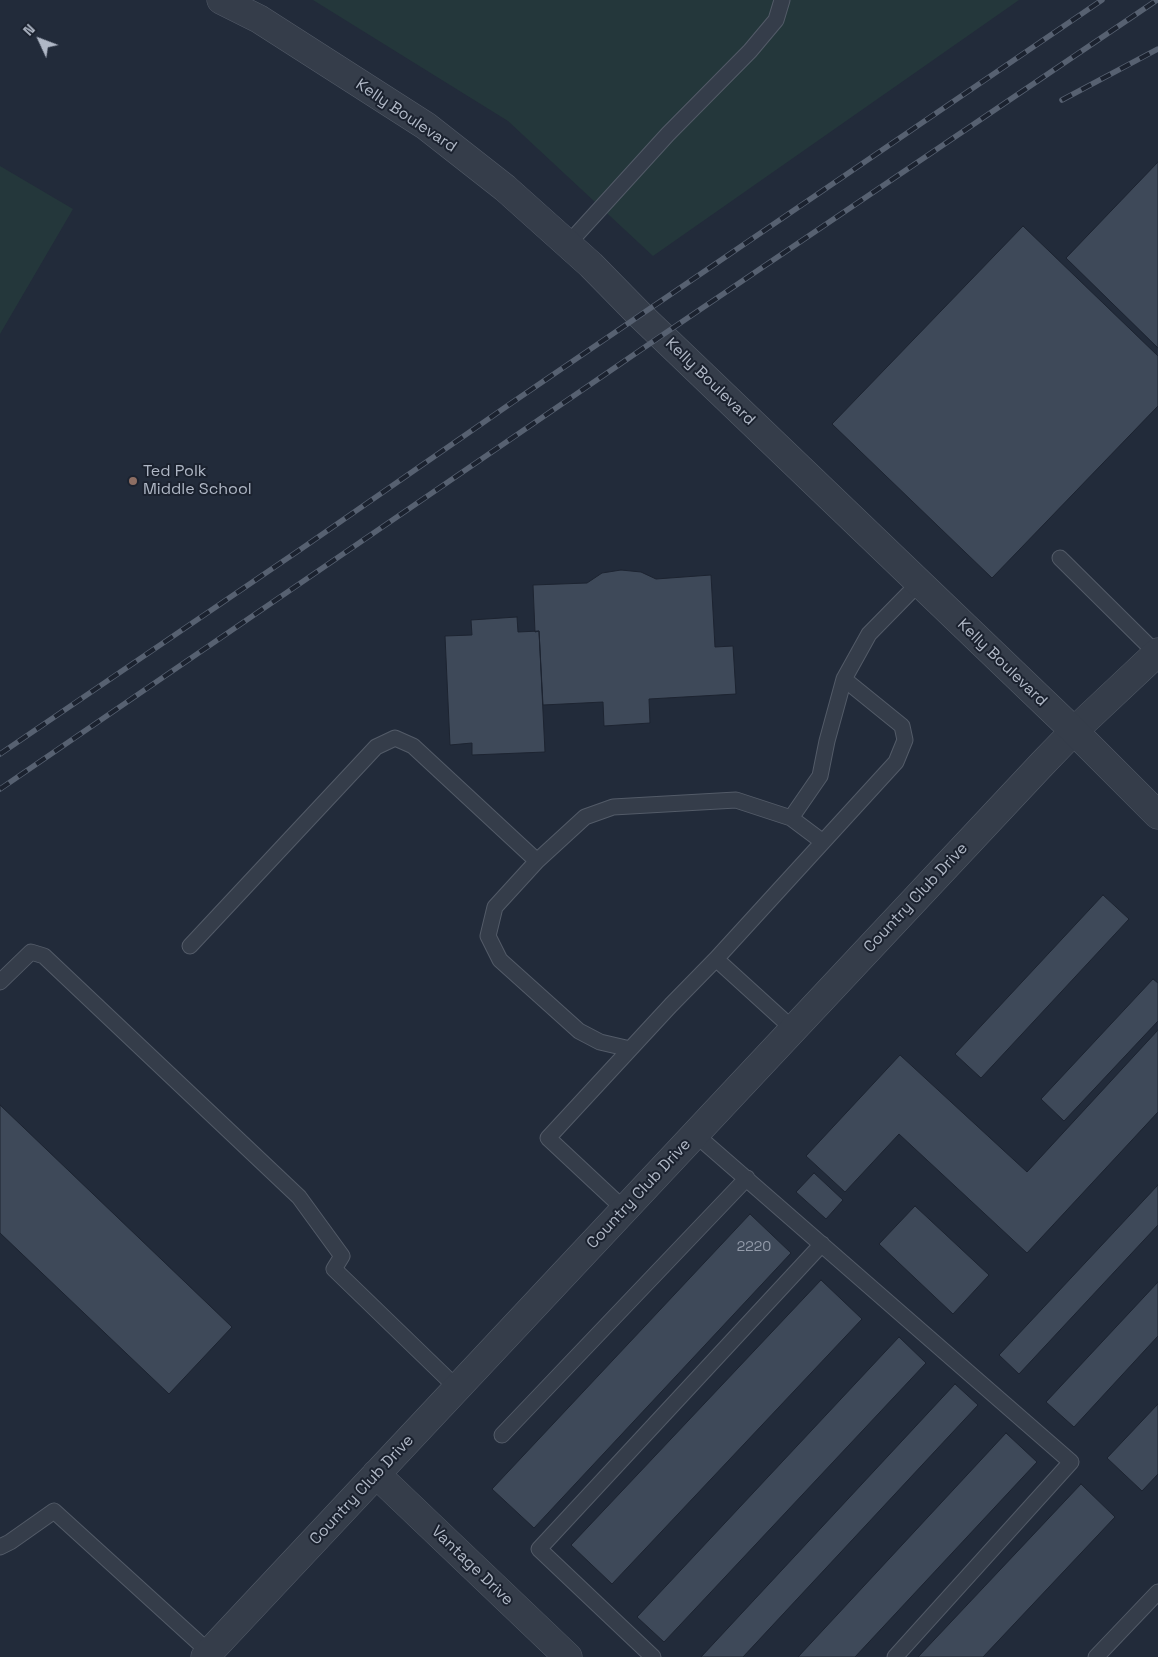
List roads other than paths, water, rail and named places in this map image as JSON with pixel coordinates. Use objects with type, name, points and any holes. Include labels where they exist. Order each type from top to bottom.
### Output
[{"type":"street","name":"Kelly Boulevard","points":[[221,0],[259,19],[426,126],[504,188],[591,265],[640,316],[1158,815]]},
{"type":"street","name":"Country Club Drive","points":[[207,1655],[1074,732],[1158,654]]},
{"type":"street","name":"Vantage Drive","points":[[376,1474],[568,1657]]},
{"type":"lane","points":[[567,245],[668,134],[750,51],[776,20],[782,0]]},
{"type":"lane","points":[[1060,558],[1158,654]]},
{"type":"lane","points":[[791,818],[820,776],[827,741],[844,679],[869,634],[919,583]]},
{"type":"lane","points":[[624,1210],[548,1138],[716,959],[896,762],[905,740],[902,726],[844,679]]},
{"type":"lane","points":[[190,946],[376,747],[395,738],[414,746],[537,860]]},
{"type":"lane","points":[[630,1049],[600,1042],[579,1031],[500,960],[488,936],[496,907],[537,860],[585,817],[613,807],[736,800],[791,818],[823,842]]},
{"type":"lane","points":[[0,982],[31,952],[44,956],[299,1197],[342,1256],[334,1269],[457,1388]]},
{"type":"lane","points":[[716,959],[793,1029]]},
{"type":"lane","points":[[695,1134],[1071,1462],[894,1657]]},
{"type":"lane","points":[[502,1436],[746,1178]]},
{"type":"lane","points":[[653,1657],[539,1550],[822,1244]]},
{"type":"lane","points":[[0,1547],[54,1511],[207,1655]]},
{"type":"lane","points":[[1096,1657],[1158,1592]]},
{"type":"railway","points":[[0,754],[1102,0]]},
{"type":"railway","points":[[0,789],[661,336],[1157,0]]},
{"type":"railway","points":[[1062,100],[1158,49]]},
{"type":"place","name":"Ted Polk Middle School","points":[[133,481]]}]
